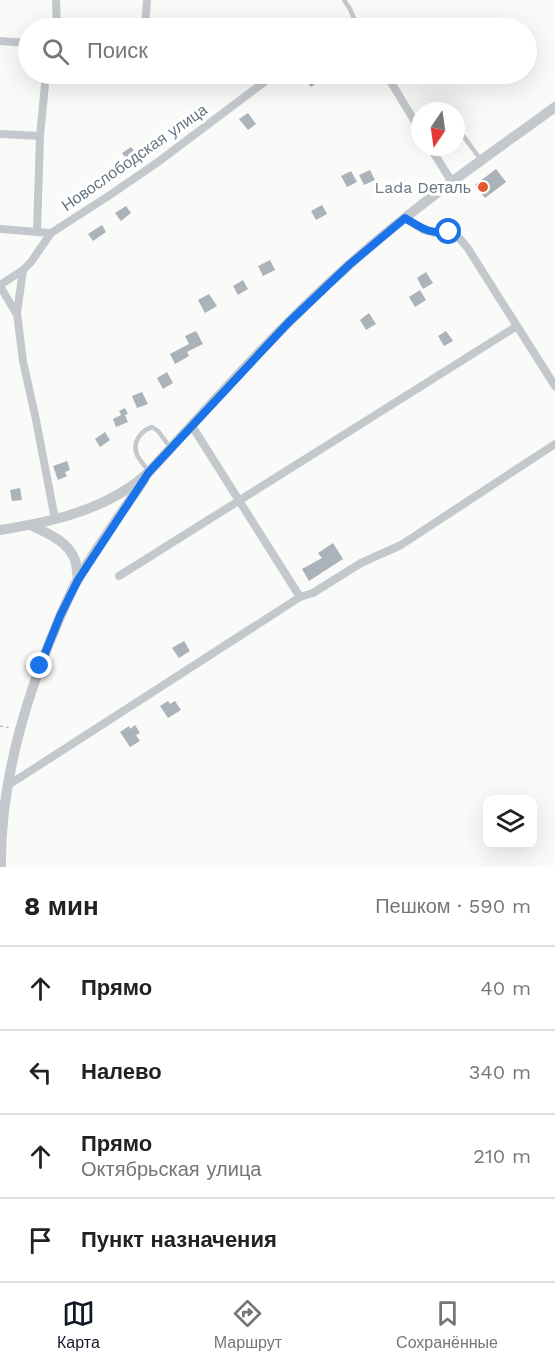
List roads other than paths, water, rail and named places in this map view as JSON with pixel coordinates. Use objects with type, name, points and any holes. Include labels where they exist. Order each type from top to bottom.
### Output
[{"type":"street","points":[[56,0],[57,18]]},
{"type":"street","points":[[146,18],[147,0]]},
{"type":"street","points":[[0,41],[18,42]]},
{"type":"street","points":[[36,232],[40,136],[45,84]]},
{"type":"street","name":"Новослободская улица","points":[[51,233],[158,162],[262,84]]},
{"type":"street","points":[[392,84],[411,115]]},
{"type":"street","points":[[0,530],[30,525],[87,510],[127,489],[149,472],[288,323],[349,265],[405,218],[555,107]]},
{"type":"street","points":[[0,134],[40,136]]},
{"type":"street","points":[[436,156],[453,182]]},
{"type":"street","points":[[405,218],[424,230],[435,233],[449,232],[459,238],[467,247],[555,386]]},
{"type":"street","points":[[0,229],[51,233]]},
{"type":"street","points":[[16,313],[0,285],[23,270],[51,233]]},
{"type":"street","points":[[23,270],[16,313],[23,361],[55,519]]},
{"type":"street","points":[[118,576],[517,326]]},
{"type":"street","points":[[192,426],[300,597]]},
{"type":"street","points":[[7,786],[300,597],[313,593],[361,563],[401,545],[555,444]]},
{"type":"street","points":[[1,867],[2,825],[18,729],[40,666],[60,616],[78,580],[149,472]]},
{"type":"street","points":[[30,525],[51,534],[69,549],[75,561],[78,580]]},
{"type":"lane","points":[[344,0],[354,18]]},
{"type":"lane","points":[[465,138],[481,160]]},
{"type":"lane","points":[[149,472],[137,454],[135,444],[138,437],[147,429],[152,428],[158,431],[171,449]]},
{"type":"place","name":"Lada Dеталь","points":[[483,187]]}]
